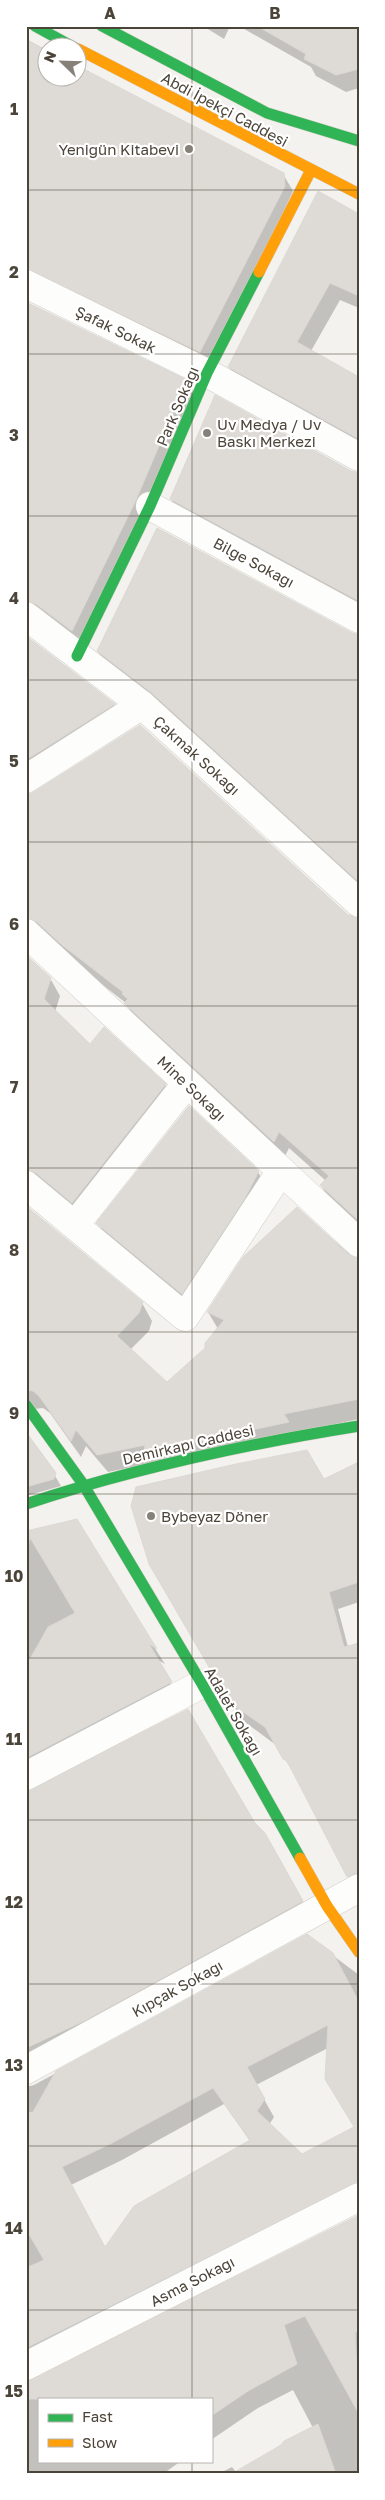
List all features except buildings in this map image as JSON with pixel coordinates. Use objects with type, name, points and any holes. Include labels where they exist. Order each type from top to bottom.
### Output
[{"type":"street","name":"Abdi İpekçi Caddesi","points":[[35,26],[57,38]]},
{"type":"street","points":[[102,26],[267,112],[359,141]]},
{"type":"street","name":"Abdi İpekçi Caddesi","points":[[88,54],[359,194]]},
{"type":"street","name":"Park Sokağı","points":[[77,656],[150,506],[206,373],[311,170]]},
{"type":"street","name":"Şafak Sokak","points":[[26,284],[206,373],[359,457]]},
{"type":"street","name":"Bilge Sokağı","points":[[150,506],[359,619]]},
{"type":"street","name":"Çakmak Sokağı","points":[[26,616],[142,705],[359,903]]},
{"type":"street","points":[[26,780],[142,705]]},
{"type":"street","name":"Mine Sokağı","points":[[26,932],[186,1084],[359,1243]]},
{"type":"street","points":[[75,1225],[186,1084]]},
{"type":"street","points":[[26,1185],[185,1316],[281,1171]]},
{"type":"street","name":"Adalet Sokağı","points":[[26,1405],[83,1484],[202,1684],[327,1906],[359,1952]]},
{"type":"street","name":"Demirkapı Caddesi","points":[[26,1504],[83,1484],[283,1438],[359,1426]]},
{"type":"street","points":[[26,1776],[202,1684]]},
{"type":"street","name":"Kıpçak Sokağı","points":[[26,2070],[359,1888]]},
{"type":"street","name":"Asma Sokağı","points":[[26,2366],[359,2197]]},
{"type":"traffic: fast","points":[[35,26],[57,38]]},
{"type":"traffic: fast","points":[[102,26],[267,113],[359,141]]},
{"type":"traffic: fast","points":[[77,656],[150,506],[207,373],[259,272]]},
{"type":"traffic: fast","points":[[26,1405],[83,1484],[202,1684],[300,1858]]},
{"type":"traffic: fast","points":[[26,1504],[108,1479],[191,1458],[359,1426]]},
{"type":"traffic: slow","points":[[88,54],[359,194]]},
{"type":"traffic: slow","points":[[259,272],[311,170]]},
{"type":"traffic: slow","points":[[300,1858],[327,1906],[359,1952]]},
{"type":"place","name":"Yenigün Kitabevi","points":[[189,149]]},
{"type":"place","name":"Uv Medya / Uv Baskı Merkezi","points":[[207,433]]},
{"type":"place","name":"Bybeyaz Döner","points":[[151,1516]]}]
